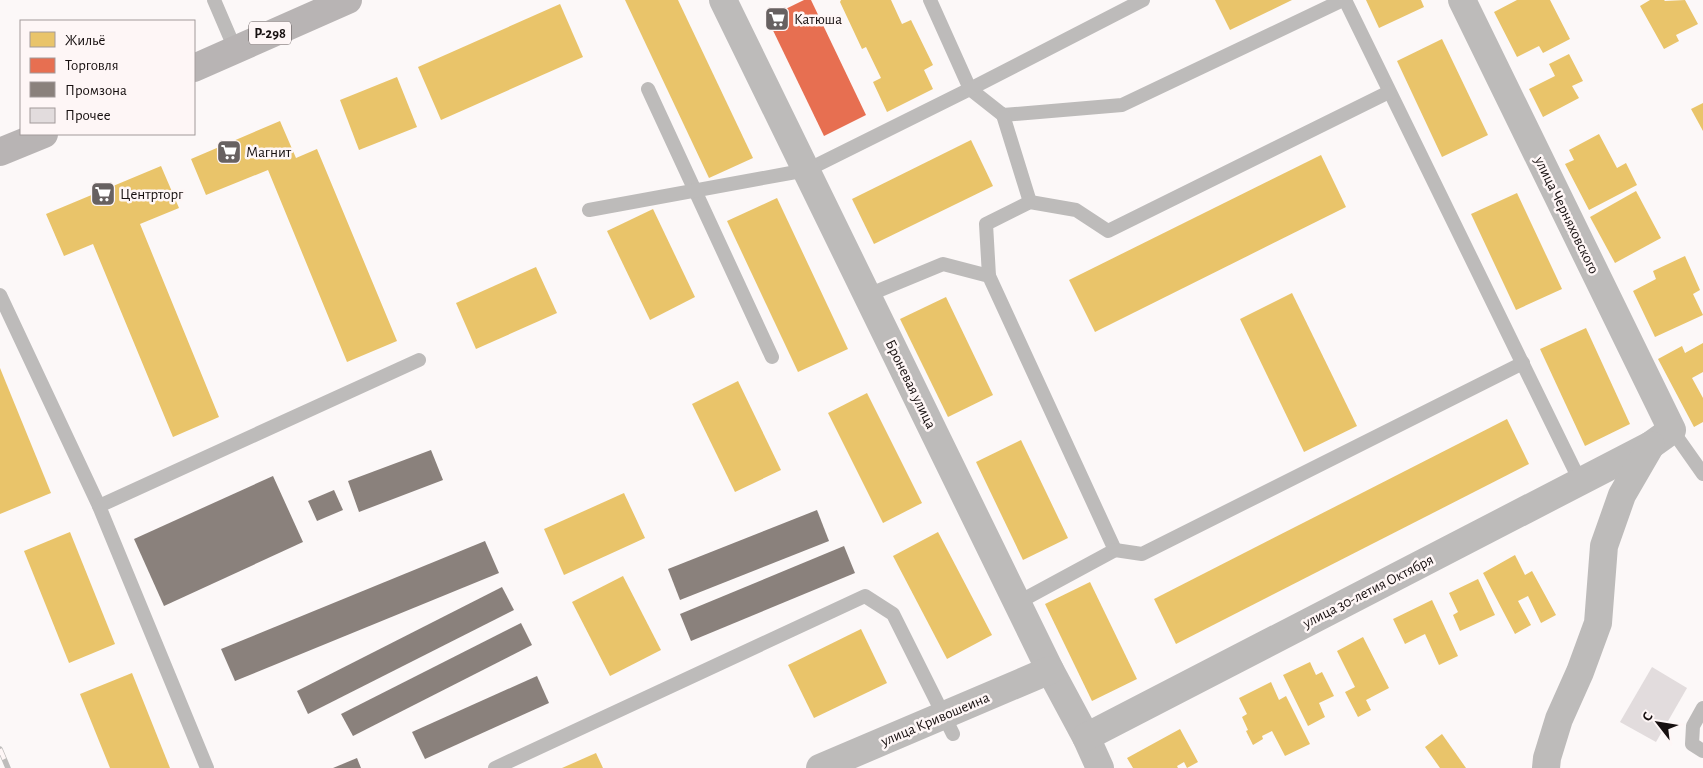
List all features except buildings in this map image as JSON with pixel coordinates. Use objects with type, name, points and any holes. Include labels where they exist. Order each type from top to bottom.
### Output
[{"type":"highway","name":"Р-298","points":[[195,68],[348,0]]},
{"type":"highway","points":[[0,152],[42,135]]},
{"type":"street","name":"Броневая улица","points":[[723,0],[1017,603],[1100,768]]},
{"type":"street","name":"улица Черняховского","points":[[1462,0],[1662,437]]},
{"type":"street","name":"улица 30-летия Октября","points":[[1086,737],[1662,437]]},
{"type":"street","points":[[1546,768],[1547,758],[1559,719],[1580,672],[1598,623],[1604,546],[1622,495],[1662,437]]},
{"type":"street","name":"улица Кривошеина","points":[[820,768],[949,725],[1050,670]]},
{"type":"lane","points":[[214,0],[235,49]]},
{"type":"lane","points":[[930,0],[970,89],[1003,115],[1030,202]]},
{"type":"lane","points":[[589,210],[807,170],[1143,0]]},
{"type":"lane","points":[[1003,115],[1122,105],[1344,0],[1580,481]]},
{"type":"lane","points":[[648,89],[772,357]]},
{"type":"lane","points":[[1114,550],[989,276],[986,224],[1030,202],[1076,210],[1108,231],[1390,92]]},
{"type":"lane","points":[[868,295],[942,264],[989,276]]},
{"type":"lane","points":[[0,295],[99,506],[207,768]]},
{"type":"lane","points":[[99,506],[419,360]]},
{"type":"lane","points":[[1017,603],[1114,550],[1142,554],[1522,363]]},
{"type":"lane","points":[[1662,437],[1703,474]]},
{"type":"lane","points":[[495,768],[865,596],[893,614],[949,725]]},
{"type":"lane","points":[[1703,708],[1693,726],[1692,744],[1703,751]]},
{"type":"railway","points":[[0,749],[8,768]]},
{"type":"place","name":"Катюша","points":[[777,19]]},
{"type":"place","name":"Магнит","points":[[229,152]]},
{"type":"place","name":"Центрторг","points":[[103,194]]}]
